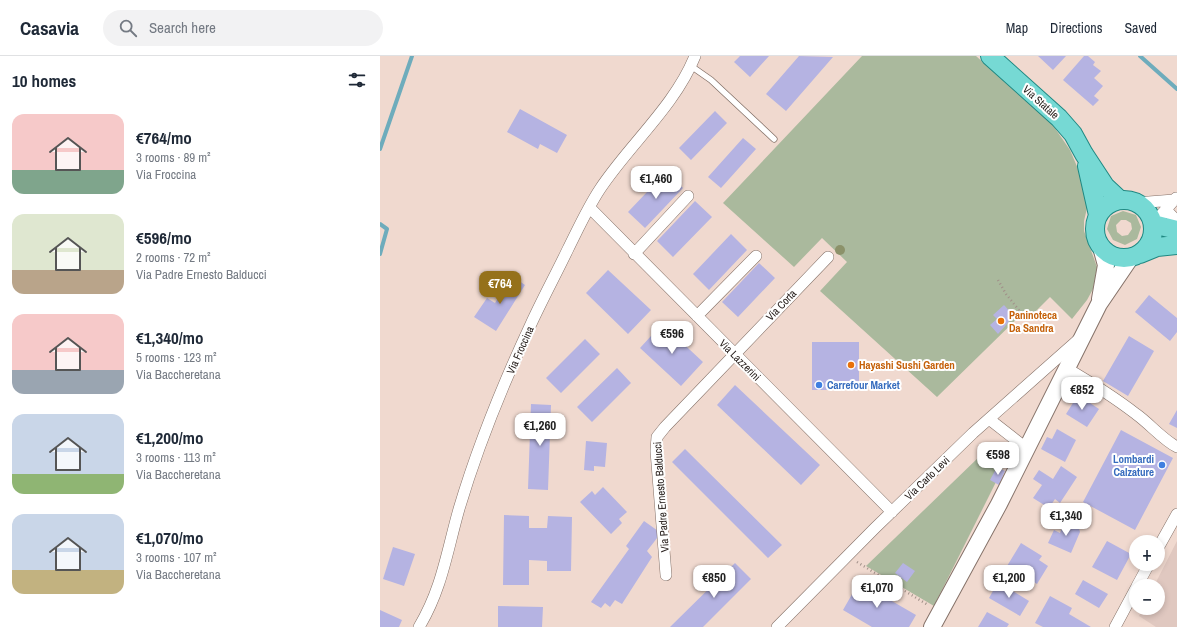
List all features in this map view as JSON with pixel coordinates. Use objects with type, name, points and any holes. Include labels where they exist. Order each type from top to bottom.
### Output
[{"type":"main road","name":"Via Statale","points":[[990,56],[1059,118],[1073,134],[1105,186],[1128,202]]},
{"type":"main road","name":"Via Statale","points":[[1084,154],[1098,215]]},
{"type":"main road","points":[[1135,256],[1151,241],[1153,224],[1150,216],[1144,208],[1128,202],[1111,203],[1098,215],[1095,232],[1101,247],[1115,257],[1135,256],[1157,247],[1177,245]]},
{"type":"main road","points":[[1153,224],[1177,230]]},
{"type":"street","name":"Via Froccina","points":[[420,626],[441,580],[459,509],[488,423],[531,323],[600,189],[648,130],[693,61]]},
{"type":"street","points":[[634,254],[688,196]]},
{"type":"street","points":[[1128,202],[1176,199]]},
{"type":"street","points":[[1153,224],[1176,199]]},
{"type":"street","name":"Via Lazzerini","points":[[590,208],[634,254],[892,512]]},
{"type":"street","points":[[1166,210],[1177,221]]},
{"type":"street","points":[[1099,304],[1106,265],[1101,247]]},
{"type":"street","points":[[696,316],[756,256]]},
{"type":"street","points":[[932,627],[999,504],[1099,304],[1135,256]]},
{"type":"street","name":"Via Corta","points":[[734,354],[828,257]]},
{"type":"street","name":"Via Carlo Levi","points":[[777,627],[847,556],[989,419],[1083,335]]},
{"type":"street","name":"Via Padre Ernesto Balducci","points":[[666,575],[656,451],[657,437],[665,426],[734,354]]},
{"type":"street","points":[[1066,368],[1143,418],[1165,439],[1177,447]]},
{"type":"street","points":[[989,419],[1026,448]]},
{"type":"street","points":[[1165,535],[1177,514]]},
{"type":"street","points":[[1115,627],[1129,602]]},
{"type":"lane","points":[[693,61],[710,80],[774,139]]},
{"type":"path","points":[[998,280],[1006,294],[1022,314]]},
{"type":"path","points":[[847,556],[940,613]]},
{"type":"shaded area","points":[[1177,541],[1177,627],[1156,627],[1139,616],[1165,615],[1165,579],[1158,579],[1162,571],[1165,571],[1165,564]]},
{"type":"green space","points":[[862,56],[976,56],[1052,124],[1070,150],[1087,190],[1088,204],[1084,221],[1084,231],[1097,267],[1093,289],[1087,300],[1072,319],[1050,297],[1030,317],[1025,311],[937,397],[820,291],[847,262],[822,238],[794,267],[723,203]]},
{"type":"green space","points":[[1123,211],[1136,215],[1141,227],[1137,239],[1125,245],[1113,240],[1107,229],[1111,216]],"holes":[[[1121,220],[1126,220],[1131,223],[1132,229],[1128,235],[1122,236],[1117,232],[1116,225]]]},
{"type":"green space","points":[[994,446],[1005,452],[1006,457],[1004,466],[934,606],[866,566],[980,456]]},
{"type":"building","points":[[740,56],[769,56],[750,77],[734,62]]},
{"type":"building","points":[[799,56],[833,57],[786,111],[766,94]]},
{"type":"building","points":[[1038,56],[1066,56],[1053,70]]},
{"type":"building","points":[[1084,56],[1088,56],[1095,62],[1093,65],[1101,71],[1094,78],[1103,86],[1094,96],[1099,100],[1093,106],[1063,80]]},
{"type":"building","points":[[520,109],[567,135],[557,153],[540,144],[538,149],[507,132]]},
{"type":"building","points":[[715,111],[727,123],[691,160],[679,148]]},
{"type":"building","points":[[743,138],[756,149],[721,188],[708,177]]},
{"type":"building","points":[[666,172],[683,188],[645,228],[628,212]]},
{"type":"building","points":[[695,201],[712,217],[673,257],[657,241]]},
{"type":"building","points":[[731,234],[747,250],[709,290],[693,274]]},
{"type":"building","points":[[759,263],[775,278],[738,317],[722,302]]},
{"type":"building","points":[[608,270],[651,310],[628,334],[586,293]]},
{"type":"building","points":[[512,276],[525,285],[496,331],[474,317],[487,298],[495,303]]},
{"type":"building","points":[[1149,295],[1177,318],[1177,332],[1170,341],[1135,312]]},
{"type":"building","name":"Paninoteca Da Sandra","points":[[1004,305],[1014,316],[998,334],[990,325],[997,319],[993,315]]},
{"type":"building","points":[[662,324],[703,362],[681,386],[640,348]]},
{"type":"building","points":[[1129,336],[1154,351],[1128,396],[1103,381]]},
{"type":"building","points":[[585,339],[600,354],[561,393],[546,378]]},
{"type":"building","points":[[812,342],[859,342],[859,390],[812,390]]},
{"type":"building","points":[[617,368],[631,383],[592,422],[577,407]]},
{"type":"building","points":[[735,385],[820,465],[801,485],[717,405]]},
{"type":"building","points":[[1078,395],[1099,409],[1087,427],[1066,414]]},
{"type":"building","points":[[531,404],[551,405],[548,490],[528,489]]},
{"type":"building","points":[[1177,410],[1177,428],[1169,424]]},
{"type":"building","points":[[1057,429],[1076,440],[1065,462],[1041,449],[1047,437],[1052,439]]},
{"type":"building","points":[[1121,430],[1173,458],[1135,530],[1083,502]]},
{"type":"building","points":[[586,441],[607,443],[605,467],[594,466],[594,471],[584,470]]},
{"type":"building","points":[[685,449],[782,545],[768,558],[672,462]]},
{"type":"building","points":[[1061,466],[1077,477],[1060,503],[1055,499],[1049,508],[1033,498],[1042,485],[1033,479],[1039,470],[1053,479]]},
{"type":"building","points":[[997,467],[1005,471],[999,485],[990,480]]},
{"type":"building","points":[[603,487],[627,512],[619,519],[622,523],[611,534],[580,502],[592,491],[595,495]]},
{"type":"building","points":[[504,515],[529,516],[529,528],[547,528],[548,516],[572,517],[571,571],[547,571],[547,561],[529,560],[529,585],[503,585]]},
{"type":"building","points":[[644,521],[661,533],[647,551],[652,557],[622,604],[615,600],[610,607],[605,603],[601,608],[591,602],[629,549],[626,546]]},
{"type":"building","points":[[1077,522],[1080,532],[1071,553],[1048,543],[1054,530],[1060,533],[1063,525]]},
{"type":"building","points":[[1107,541],[1129,553],[1129,558],[1117,580],[1092,567]]},
{"type":"building","points":[[1021,543],[1042,556],[1039,560],[1048,566],[1037,584],[1029,579],[1026,584],[1004,571]]},
{"type":"building","points":[[393,547],[415,554],[404,586],[383,579]]},
{"type":"building","points":[[735,563],[751,579],[703,627],[670,627]]},
{"type":"building","points":[[903,563],[915,571],[907,582],[895,573]]},
{"type":"building","points":[[1083,580],[1108,594],[1099,608],[1075,594]]},
{"type":"building","points":[[859,582],[916,615],[909,627],[872,627],[843,610]]},
{"type":"building","points":[[998,582],[1029,601],[1020,616],[989,598]]},
{"type":"building","points":[[1050,596],[1072,608],[1069,614],[1091,627],[1043,627],[1035,623]]},
{"type":"building","points":[[498,606],[543,607],[542,627],[498,627]]},
{"type":"building","points":[[380,610],[402,620],[399,627],[380,627]]},
{"type":"building","points":[[987,612],[1009,624],[1007,627],[978,627]]},
{"type":"waterway","points":[[380,149],[412,56]]},
{"type":"waterway","points":[[1140,56],[1177,89]]},
{"type":"waterway","points":[[380,224],[387,229],[380,254]]},
{"type":"place","name":"Paninoteca Da Sandra","points":[[1001,321]]},
{"type":"place","name":"Hayashi Sushi Garden","points":[[851,365]]},
{"type":"place","name":"Carrefour Market","points":[[819,385]]},
{"type":"place","name":"Lombardi Calzature","points":[[1162,465]]}]
